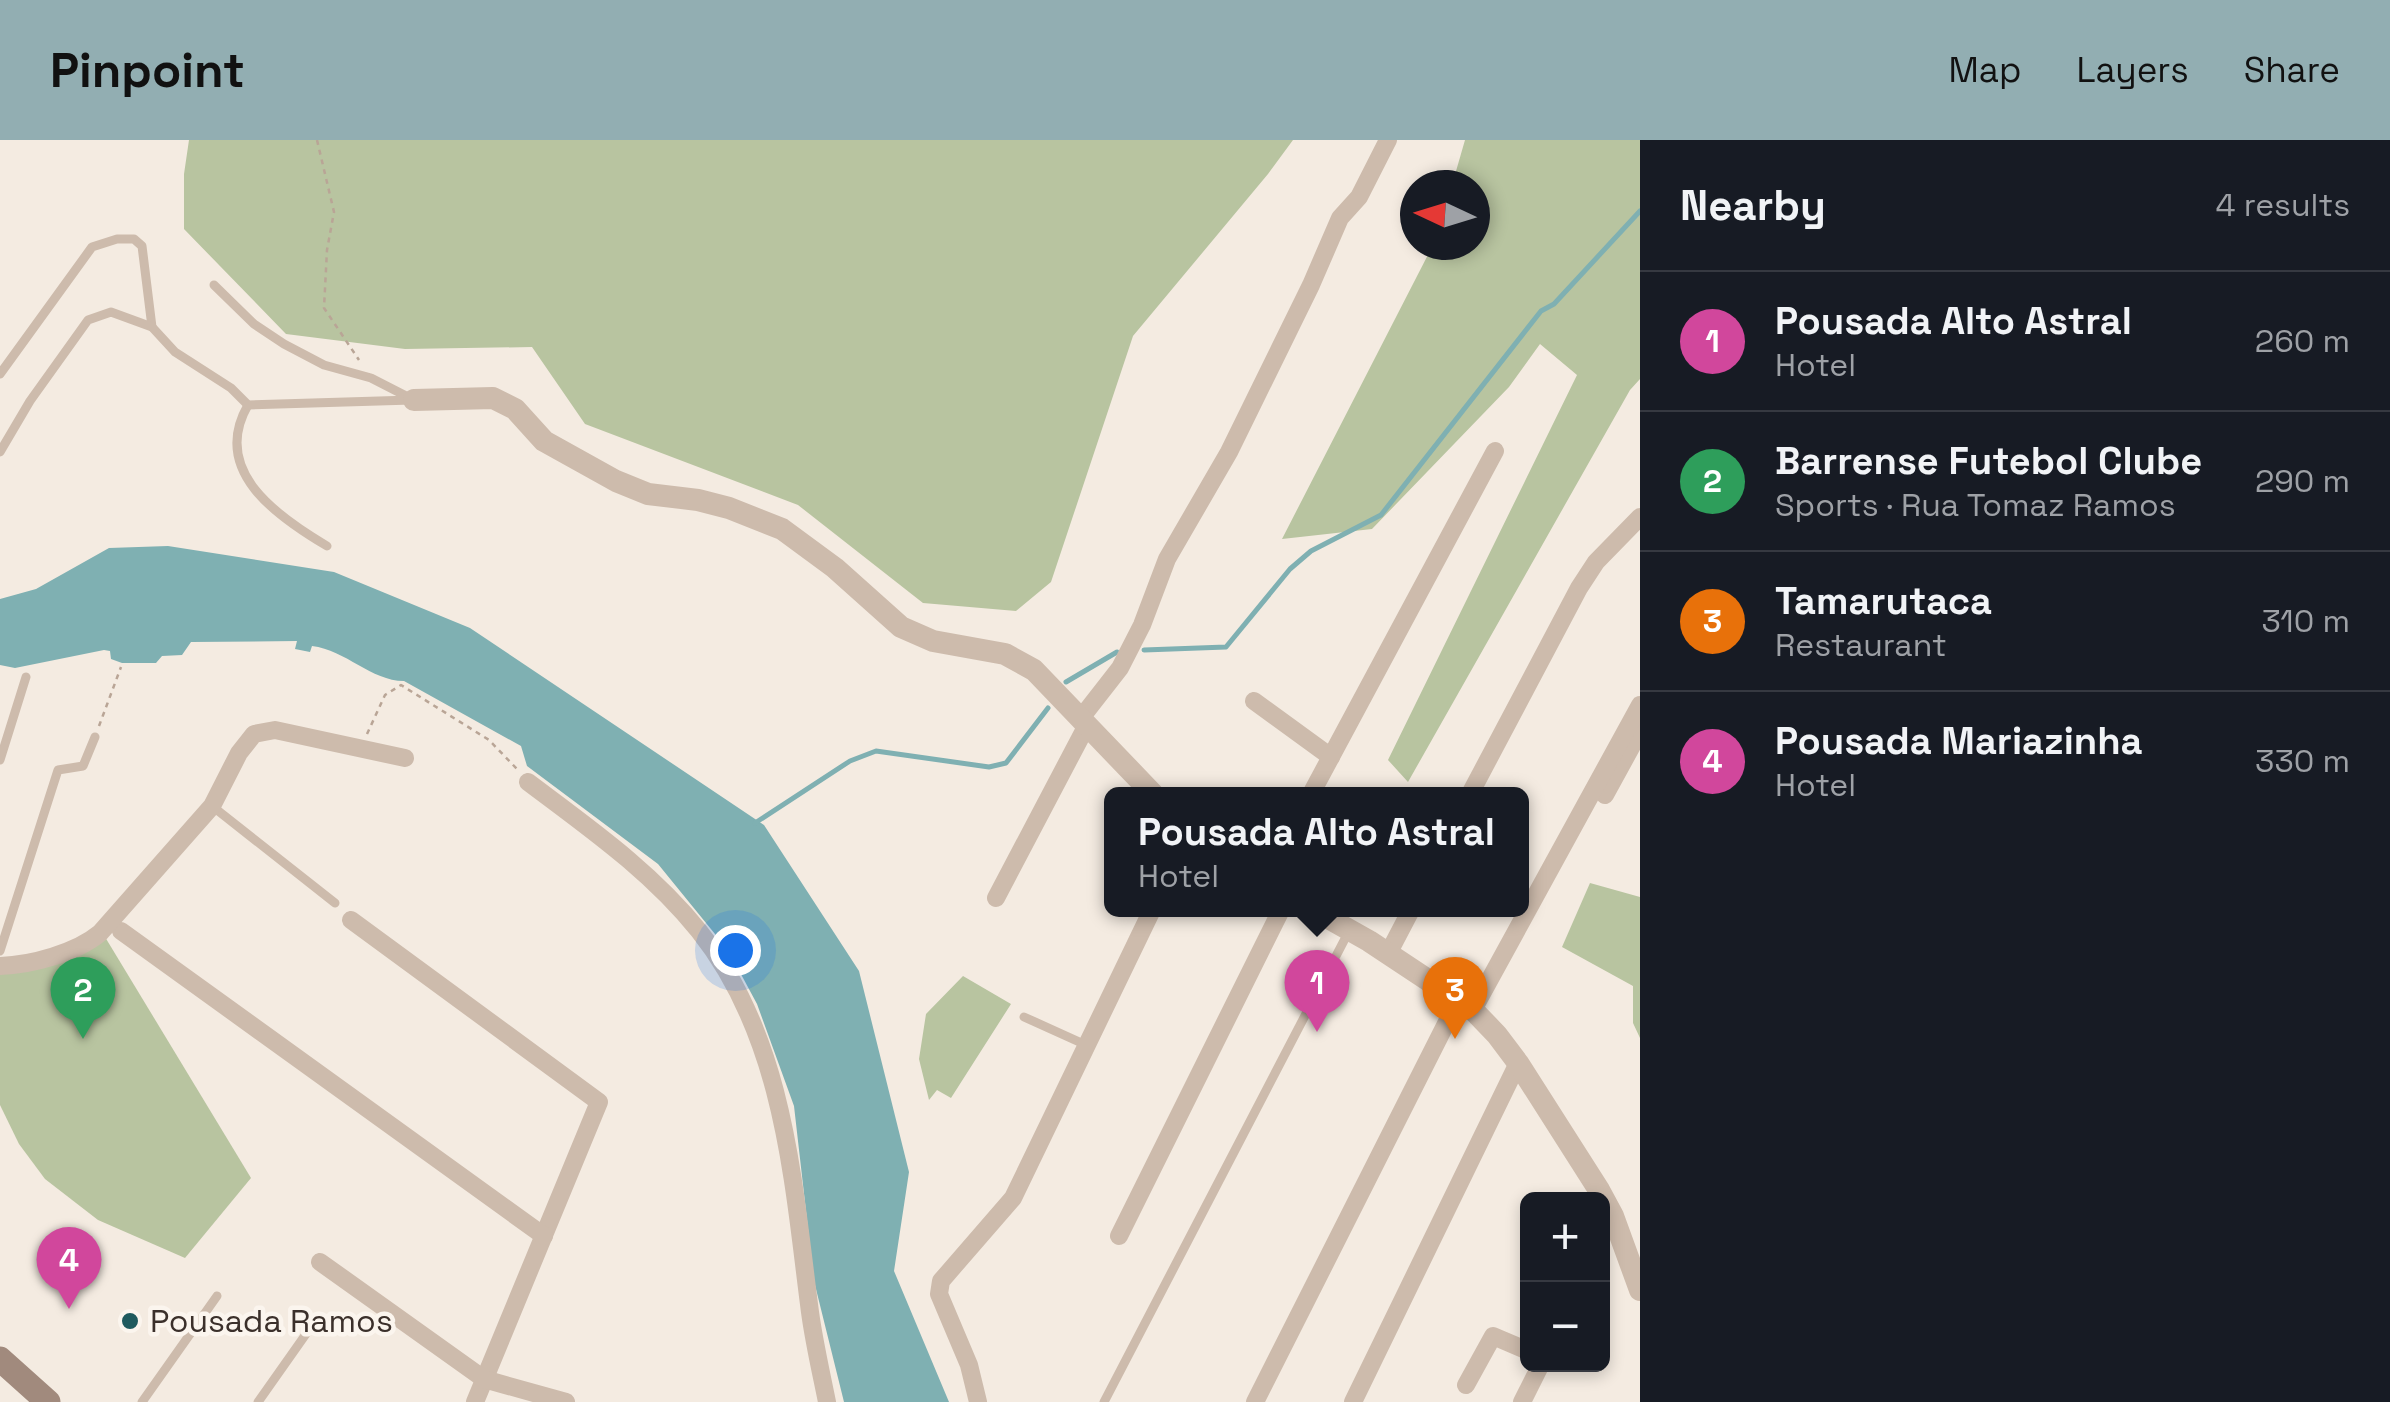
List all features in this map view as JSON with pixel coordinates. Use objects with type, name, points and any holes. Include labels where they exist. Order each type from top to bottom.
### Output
[{"type":"main road","points":[[0,1358],[48,1402]]},
{"type":"street","points":[[996,898],[1084,721],[1120,668],[1142,625],[1166,558],[1229,452],[1340,218],[1359,197],[1388,140]]},
{"type":"street","points":[[414,400],[494,398],[515,408],[544,441],[616,481],[648,494],[729,508],[782,529],[835,568],[901,627],[934,641],[986,649],[1020,660],[1049,683],[1146,787]]},
{"type":"street","points":[[1315,787],[1495,451]]},
{"type":"street","points":[[1474,787],[1579,588],[1596,562],[1640,516]]},
{"type":"street","points":[[1254,701],[1331,757]]},
{"type":"street","points":[[1529,904],[1640,705]]},
{"type":"street","points":[[0,966],[49,955],[92,939],[212,806],[248,740],[263,730],[405,758]]},
{"type":"street","points":[[1529,913],[1640,730]]},
{"type":"street","points":[[528,782],[643,870],[699,932],[744,1004],[785,1127],[810,1315],[827,1402]]},
{"type":"street","points":[[978,1402],[969,1365],[938,1294],[941,1281],[1013,1198],[1149,917]]},
{"type":"street","points":[[1119,1236],[1278,917]]},
{"type":"street","points":[[1327,917],[1470,1010],[1518,1063],[1589,1192]]},
{"type":"street","points":[[1388,954],[1407,917]]},
{"type":"street","points":[[1255,1402],[1522,917]]},
{"type":"street","points":[[1470,1010],[1526,917]]},
{"type":"street","points":[[351,920],[599,1102],[474,1402]]},
{"type":"street","points":[[121,930],[544,1236]]},
{"type":"street","points":[[1353,1402],[1518,1063]]},
{"type":"street","points":[[1610,1231],[1640,1290]]},
{"type":"street","points":[[320,1262],[484,1379],[566,1402]]},
{"type":"street","points":[[1466,1385],[1493,1336],[1520,1348]]},
{"type":"street","points":[[1522,1402],[1537,1372]]},
{"type":"lane","points":[[0,374],[92,248],[117,239],[134,239],[142,246],[152,327]]},
{"type":"lane","points":[[214,285],[254,324],[284,344],[324,365],[371,378],[414,400]]},
{"type":"lane","points":[[0,452],[30,401],[88,320],[111,312],[152,327],[175,352],[231,388],[248,406],[414,400]]},
{"type":"lane","points":[[248,406],[237,433],[246,476],[282,519],[326,546]]},
{"type":"lane","points":[[0,760],[26,678]]},
{"type":"lane","points":[[0,950],[58,770],[83,766],[96,737]]},
{"type":"lane","points":[[212,806],[335,903]]},
{"type":"lane","points":[[1104,1402],[1350,929]]},
{"type":"lane","points":[[1024,1017],[1086,1045]]},
{"type":"lane","points":[[142,1402],[217,1296]]},
{"type":"lane","points":[[258,1402],[306,1334]]},
{"type":"path","points":[[316,140],[334,212],[327,250],[324,308],[371,378]]},
{"type":"path","points":[[96,737],[121,666]]},
{"type":"path","points":[[360,748],[385,694],[401,685],[490,740],[528,782]]},
{"type":"green space","points":[[189,140],[1293,140],[1133,336],[1051,582],[1016,611],[923,603],[798,505],[585,424],[532,347],[405,349],[286,334],[184,229],[184,174]]},
{"type":"green space","points":[[1465,140],[1640,140],[1640,379],[1630,390],[1408,782],[1388,760],[1577,375],[1540,344],[1509,387],[1372,529],[1282,539],[1425,260],[1490,260],[1490,170],[1456,170]]},
{"type":"green space","points":[[1590,883],[1640,897],[1640,1038],[1633,1023],[1633,986],[1562,947]]},
{"type":"green space","points":[[105,937],[251,1178],[185,1258],[98,1220],[45,1179],[19,1144],[0,1105],[0,972]]},
{"type":"green space","points":[[963,976],[1011,1004],[951,1098],[937,1090],[929,1100],[919,1059],[926,1014]]},
{"type":"water","points":[[168,546],[334,572],[470,628],[764,825],[859,971],[909,1172],[894,1271],[949,1402],[844,1402],[814,1281],[794,1106],[757,1004],[728,950],[658,864],[527,766],[521,746],[404,681],[380,676],[324,649],[295,649],[297,641],[191,642],[182,655],[162,656],[156,663],[122,663],[111,659],[110,651],[104,650],[15,668],[0,665],[0,599],[36,589],[109,548]]},
{"type":"waterway","points":[[1144,650],[1226,647],[1290,569],[1311,551],[1381,515],[1541,311],[1554,304],[1640,211]]},
{"type":"waterway","points":[[1066,682],[1117,652]]},
{"type":"waterway","points":[[755,823],[850,761],[876,751],[989,767],[1006,763],[1048,708]]},
{"type":"place","name":"Pousada Alto Astral","points":[[1317,1032]]},
{"type":"place","name":"Barrense Futebol Clube","points":[[83,1039]]},
{"type":"place","name":"Tamarutaca","points":[[1455,1039]]},
{"type":"place","name":"Pousada Mariazinha","points":[[69,1309]]},
{"type":"place","name":"Pousada Ramos","points":[[130,1321]]}]
